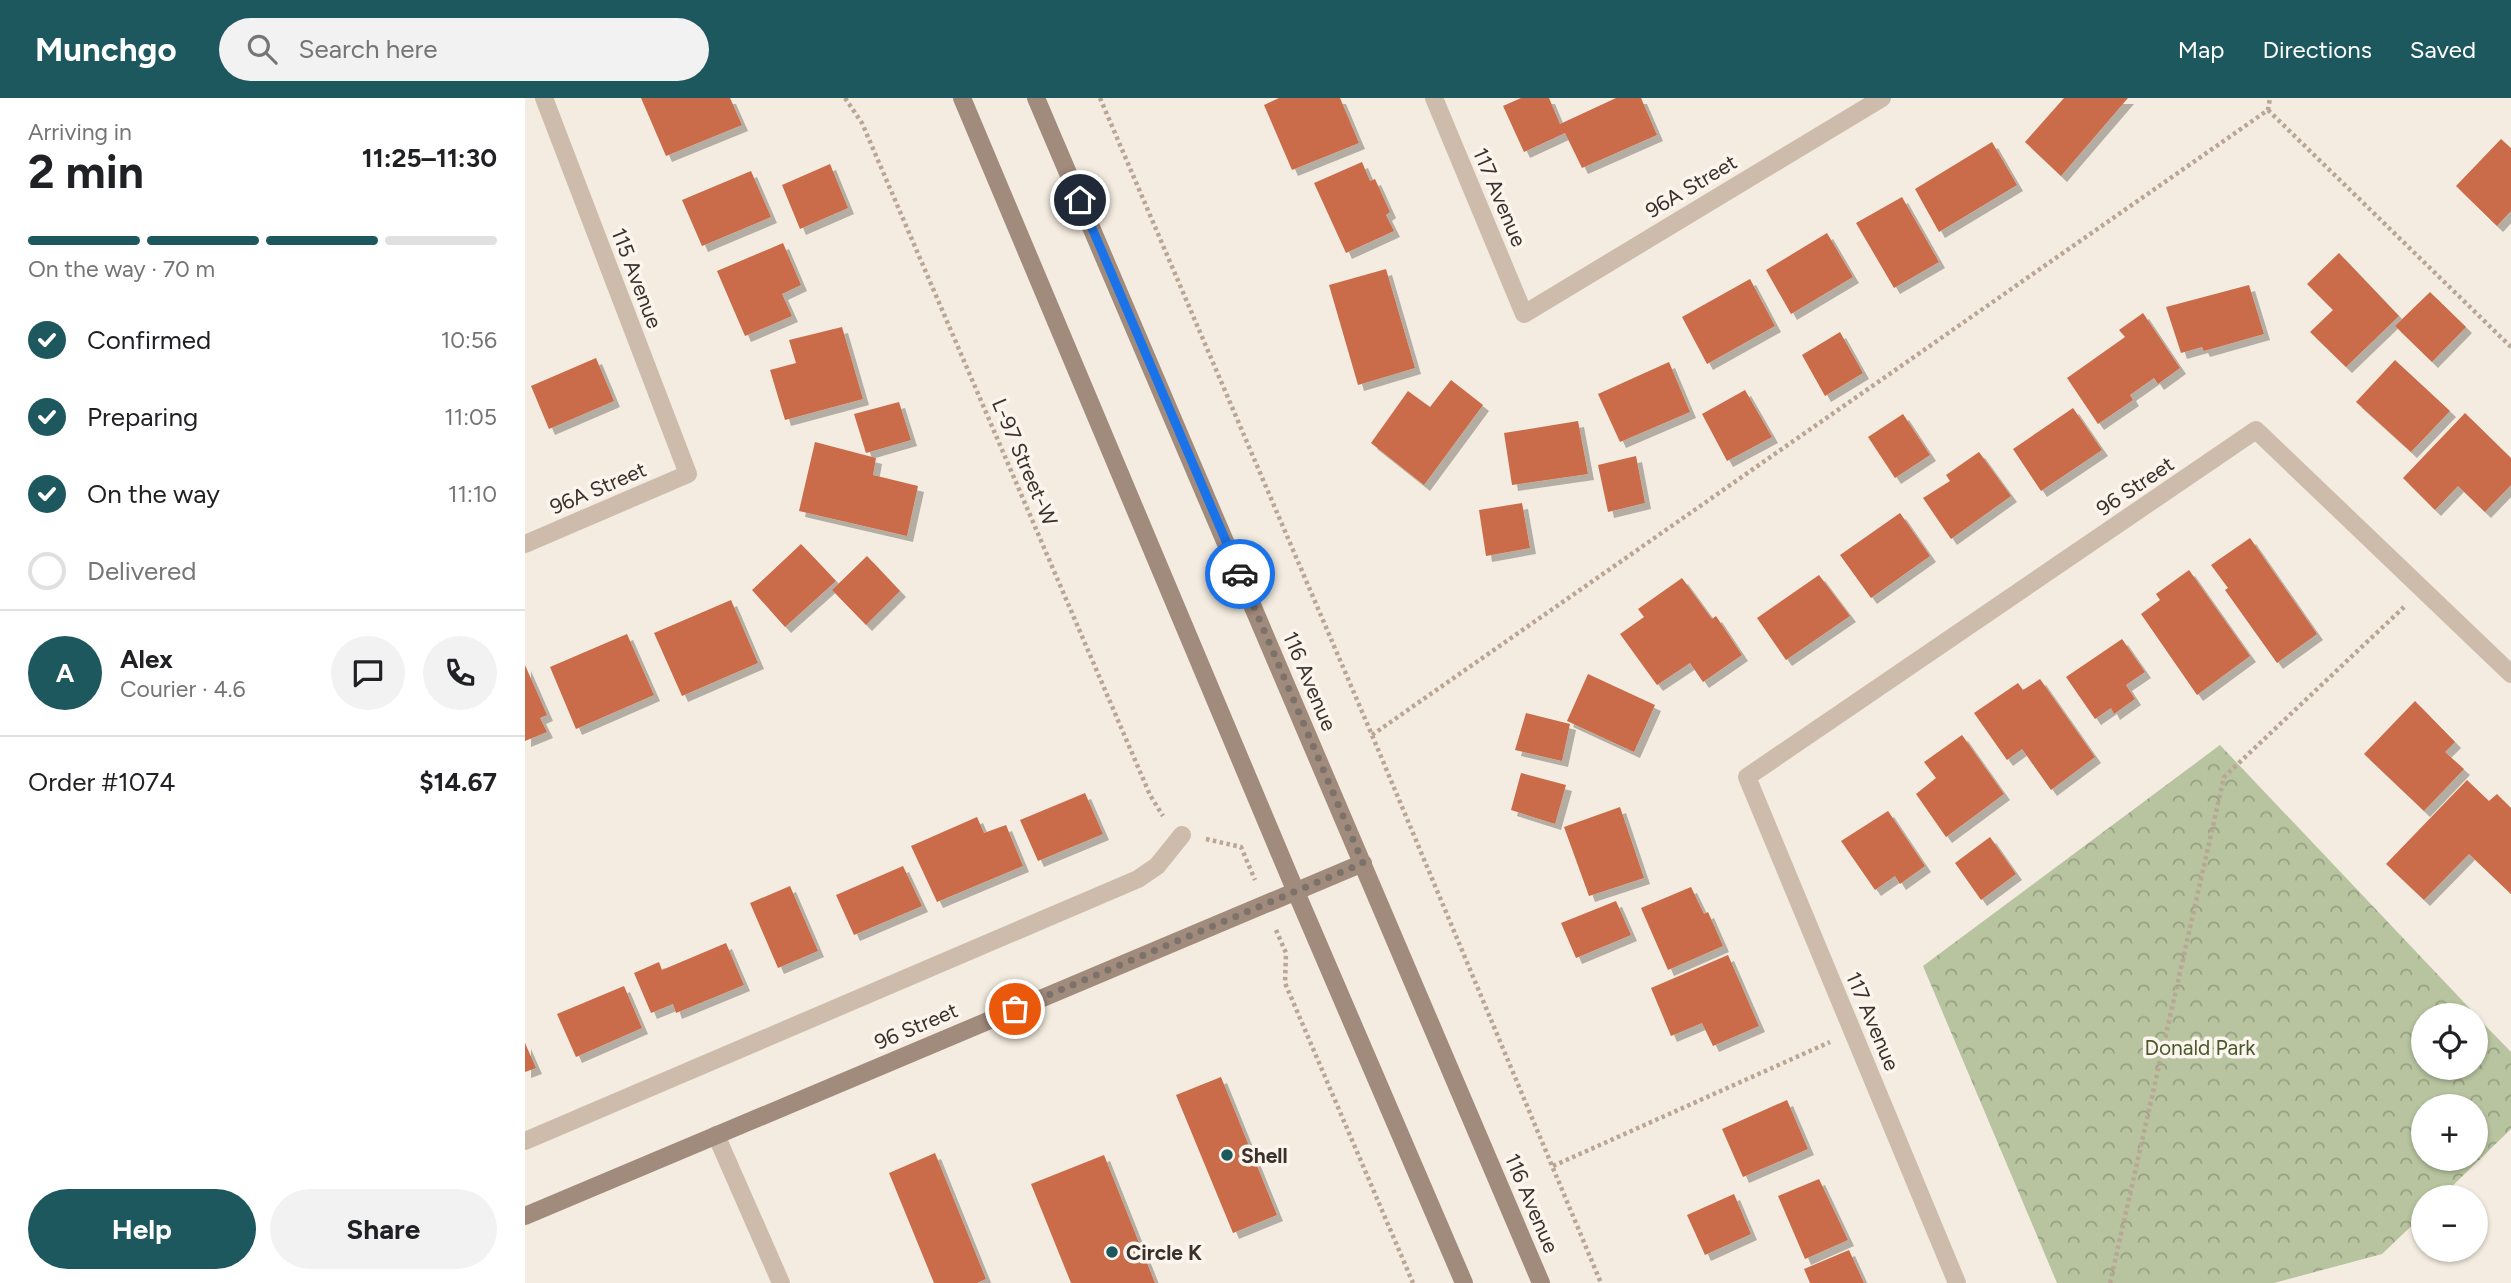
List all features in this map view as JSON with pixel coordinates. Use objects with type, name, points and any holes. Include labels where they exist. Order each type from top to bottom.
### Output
[{"type":"main road","points":[[962,98],[1296,892],[1464,1283]]},
{"type":"main road","name":"116 Avenue","points":[[1036,98],[1541,1283]]},
{"type":"main road","name":"96 Street","points":[[525,1216],[1363,863]]},
{"type":"street","name":"115 Avenue","points":[[544,98],[688,474]]},
{"type":"street","name":"117 Avenue","points":[[1434,98],[1524,314]]},
{"type":"street","name":"96A Street","points":[[1524,314],[1882,98]]},
{"type":"street","name":"96 Street","points":[[1747,777],[2256,430],[2511,674]]},
{"type":"street","name":"96A Street","points":[[525,544],[688,474]]},
{"type":"street","name":"117 Avenue","points":[[1747,777],[1957,1283]]},
{"type":"street","points":[[525,1141],[1138,879],[1157,866],[1182,835]]},
{"type":"street","points":[[716,1135],[781,1283]]},
{"type":"path","name":"L-97 Street-W","points":[[845,98],[862,122],[1150,795],[1162,815],[1182,835]]},
{"type":"path","points":[[1100,98],[1372,735],[1601,1283]]},
{"type":"path","points":[[1372,735],[2268,110],[2270,98]]},
{"type":"path","points":[[2268,110],[2511,348]]},
{"type":"path","points":[[2110,1283],[2224,777],[2423,590]]},
{"type":"path","points":[[1182,835],[1223,841],[1241,847],[1286,953],[1285,983],[1413,1283]]},
{"type":"path","points":[[1553,1166],[1853,1031]]},
{"type":"green space","name":"Donald Park","points":[[2220,745],[2465,1003],[2411,1003],[2411,1080],[2488,1080],[2488,1028],[2511,1052],[2511,1129],[2488,1151],[2488,1094],[2411,1094],[2411,1171],[2468,1171],[2453,1185],[2411,1185],[2411,1226],[2382,1254],[2274,1283],[2057,1283],[1923,966]]},
{"type":"building","points":[[641,98],[730,98],[742,125],[666,156]]},
{"type":"building","points":[[1279,98],[1340,98],[1359,143],[1292,170],[1264,105]]},
{"type":"building","points":[[1521,98],[1549,98],[1560,124],[1616,98],[1641,98],[1657,135],[1582,168],[1565,133],[1524,152],[1503,106]]},
{"type":"building","points":[[2064,98],[2128,98],[2061,176],[2025,142]]},
{"type":"building","points":[[2501,139],[2511,148],[2511,211],[2497,226],[2456,186]]},
{"type":"building","points":[[1992,142],[2017,185],[1939,232],[1915,189]]},
{"type":"building","points":[[1362,162],[1370,181],[1375,179],[1390,212],[1386,215],[1394,231],[1346,253],[1314,183]]},
{"type":"building","points":[[830,164],[848,208],[800,229],[782,185]]},
{"type":"building","points":[[751,171],[771,217],[702,246],[682,200]]},
{"type":"building","points":[[1902,197],[1939,262],[1894,288],[1856,223]]},
{"type":"building","points":[[1827,233],[1853,277],[1791,314],[1766,270]]},
{"type":"building","points":[[783,243],[801,285],[782,294],[792,316],[745,336],[717,271]]},
{"type":"building","points":[[2339,253],[2399,316],[2346,367],[2310,332],[2333,310],[2307,284]]},
{"type":"building","points":[[1386,269],[1415,368],[1358,385],[1329,285]]},
{"type":"building","points":[[1750,279],[1775,326],[1707,364],[1682,317]]},
{"type":"building","points":[[2249,285],[2264,334],[2204,351],[2202,347],[2181,353],[2166,307]]},
{"type":"building","points":[[2430,292],[2466,327],[2432,362],[2395,326]]},
{"type":"building","points":[[2143,313],[2180,368],[2158,384],[2154,378],[2130,395],[2133,400],[2098,424],[2067,378],[2125,337],[2119,330]]},
{"type":"building","points":[[842,327],[863,399],[785,420],[770,370],[796,363],[789,340]]},
{"type":"building","points":[[1840,332],[1863,373],[1825,396],[1802,355]]},
{"type":"building","points":[[596,358],[614,401],[549,429],[531,386]]},
{"type":"building","points":[[2395,360],[2450,411],[2411,452],[2356,402]]},
{"type":"building","points":[[1669,362],[1690,412],[1620,442],[1598,394]]},
{"type":"building","points":[[1451,380],[1483,405],[1424,485],[1371,443],[1408,391],[1430,407]]},
{"type":"building","points":[[1745,390],[1772,437],[1727,461],[1702,414]]},
{"type":"building","points":[[899,402],[911,440],[866,453],[854,414]]},
{"type":"building","points":[[2073,408],[2102,450],[2041,491],[2013,449]]},
{"type":"building","points":[[2465,413],[2511,458],[2511,485],[2485,512],[2458,486],[2435,510],[2403,478]]},
{"type":"building","points":[[1903,414],[1930,455],[1895,478],[1868,437]]},
{"type":"building","points":[[1578,421],[1588,474],[1512,485],[1504,433]]},
{"type":"building","points":[[815,442],[876,458],[873,475],[918,486],[907,536],[799,511]]},
{"type":"building","points":[[1979,452],[2011,496],[1951,539],[1923,498],[1950,481],[1946,475]]},
{"type":"building","points":[[1636,456],[1645,503],[1608,512],[1598,465]]},
{"type":"building","points":[[1522,503],[1530,548],[1486,556],[1479,510]]},
{"type":"building","points":[[1900,513],[1930,556],[1871,598],[1840,555]]},
{"type":"building","points":[[2250,538],[2317,634],[2277,663],[2225,590],[2228,588],[2211,565]]},
{"type":"building","points":[[801,544],[836,581],[785,627],[752,590]]},
{"type":"building","points":[[867,556],[900,591],[866,625],[832,590]]},
{"type":"building","points":[[2189,570],[2250,656],[2197,695],[2141,614],[2160,600],[2156,594]]},
{"type":"building","points":[[1819,575],[1850,616],[1786,660],[1757,618]]},
{"type":"building","points":[[1682,578],[1712,619],[1716,616],[1742,655],[1703,682],[1690,663],[1657,685],[1620,634],[1644,617],[1638,609]]},
{"type":"building","points":[[731,600],[758,663],[682,696],[654,633]]},
{"type":"building","points":[[627,634],[654,695],[576,729],[550,667]]},
{"type":"building","points":[[2122,639],[2145,672],[2126,685],[2135,699],[2114,714],[2111,708],[2095,719],[2066,677]]},
{"type":"building","points":[[525,665],[547,715],[540,718],[547,732],[525,741]]},
{"type":"building","points":[[1588,674],[1655,705],[1634,752],[1567,721]]},
{"type":"building","points":[[2040,679],[2095,757],[2051,790],[2022,749],[2007,760],[1974,713],[2018,683],[2023,690]]},
{"type":"building","points":[[2415,701],[2455,742],[2445,752],[2464,769],[2424,811],[2364,754]]},
{"type":"building","points":[[1526,713],[1570,724],[1562,761],[1515,750]]},
{"type":"building","points":[[1962,735],[2004,794],[1946,837],[1916,794],[1936,778],[1924,762]]},
{"type":"building","points":[[1521,773],[1566,785],[1555,824],[1511,810]]},
{"type":"building","points":[[2467,780],[2489,801],[2497,794],[2511,808],[2511,894],[2469,854],[2424,900],[2386,864]]},
{"type":"building","points":[[1085,793],[1103,834],[1038,861],[1020,820]]},
{"type":"building","points":[[1620,807],[1644,878],[1589,896],[1564,827]]},
{"type":"building","points":[[1888,811],[1925,866],[1900,884],[1895,876],[1875,890],[1841,841]]},
{"type":"building","points":[[977,817],[984,833],[1006,825],[1023,866],[937,902],[911,846]]},
{"type":"building","points":[[1990,837],[2016,874],[1981,900],[1955,863]]},
{"type":"building","points":[[903,866],[922,906],[854,935],[836,895]]},
{"type":"building","points":[[790,886],[818,951],[778,968],[750,903]]},
{"type":"building","points":[[1691,887],[1704,914],[1708,912],[1723,946],[1668,970],[1641,908]]},
{"type":"building","points":[[1616,901],[1631,935],[1576,958],[1561,923]]},
{"type":"building","points":[[726,943],[744,985],[676,1013],[673,1004],[651,1013],[634,973],[659,962],[662,970]]},
{"type":"building","points":[[1728,955],[1759,1026],[1713,1046],[1702,1023],[1671,1036],[1651,988]]},
{"type":"building","points":[[624,986],[642,1028],[576,1057],[557,1014]]},
{"type":"building","points":[[525,1043],[536,1068],[525,1072]]},
{"type":"building","name":"Shell","points":[[1221,1077],[1277,1215],[1233,1233],[1176,1095]]},
{"type":"building","points":[[1787,1100],[1808,1149],[1743,1177],[1722,1129]]},
{"type":"building","points":[[935,1153],[986,1279],[977,1283],[934,1283],[889,1173]]},
{"type":"building","points":[[1104,1155],[1155,1283],[1071,1283],[1031,1184]]},
{"type":"building","points":[[1819,1179],[1848,1240],[1805,1259],[1778,1196]]},
{"type":"building","points":[[1734,1194],[1751,1234],[1705,1255],[1687,1215]]},
{"type":"building","points":[[1849,1250],[1864,1283],[1810,1283],[1804,1269]]},
{"type":"way so far","points":[[1015,1009],[1363,863],[1240,574]]},
{"type":"place","name":"Shell","points":[[1227,1155]]},
{"type":"place","name":"Circle K","points":[[1112,1252]]},
{"type":"route","points":[[1080,200],[1240,574]]}]
